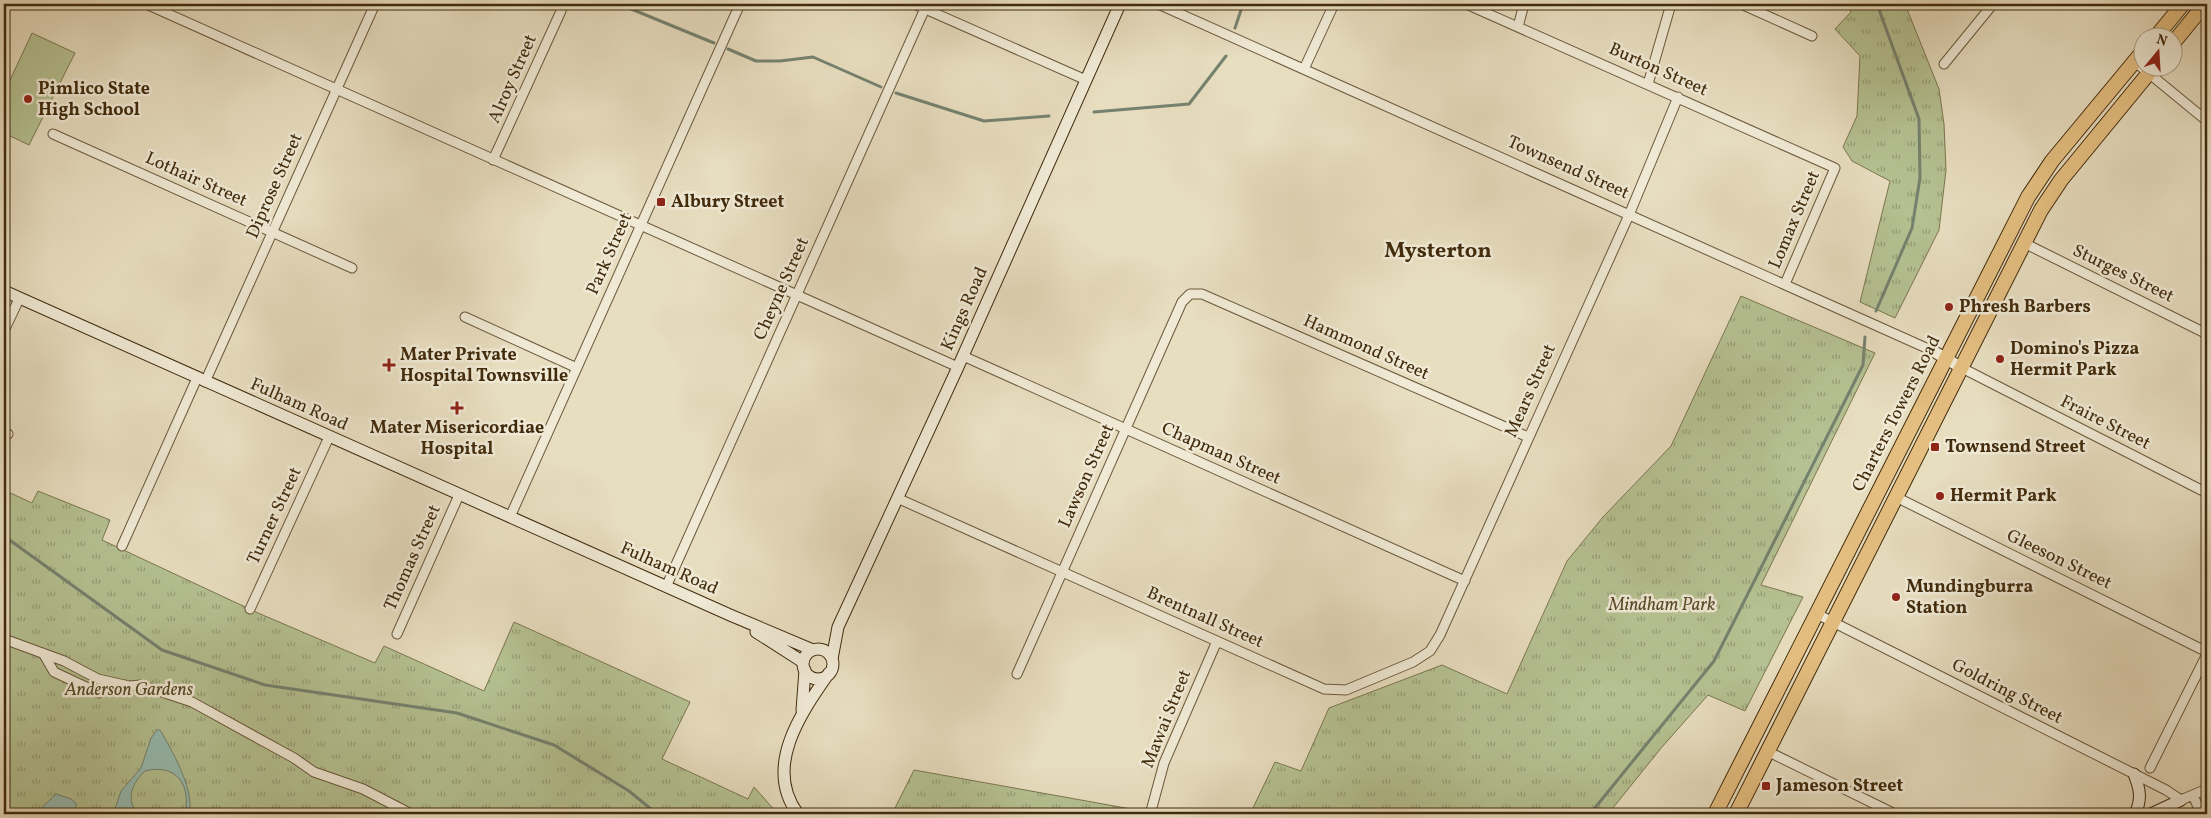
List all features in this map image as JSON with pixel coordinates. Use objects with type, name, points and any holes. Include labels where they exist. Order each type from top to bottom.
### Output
[{"type":"main road","points":[[2164,28],[2184,4]]},
{"type":"main road","points":[[2184,30],[2205,4]]},
{"type":"main road","name":"Charters Towers Road","points":[[1715,814],[2028,197],[2052,161],[2134,61]]},
{"type":"main road","name":"Charters Towers Road","points":[[1736,814],[2041,210],[2061,180],[2144,78]]},
{"type":"street","points":[[146,4],[958,367]]},
{"type":"street","name":"Diprose Street","points":[[122,546],[272,232],[375,4]]},
{"type":"street","name":"Park Street","points":[[510,517],[740,4]]},
{"type":"street","points":[[914,4],[926,6],[1086,80]]},
{"type":"street","name":"Kings Road","points":[[832,659],[838,627],[963,356],[1120,4]]},
{"type":"street","name":"Townsend Street","points":[[1158,4],[1933,351],[1962,368]]},
{"type":"street","points":[[1304,69],[1334,4]]},
{"type":"street","name":"Burton Street","points":[[1466,4],[1678,96],[1835,168]]},
{"type":"street","points":[[1518,27],[1524,4]]},
{"type":"street","points":[[1648,84],[1671,4]]},
{"type":"street","points":[[1741,4],[1812,36]]},
{"type":"street","points":[[1944,64],[1993,4]]},
{"type":"street","name":"Cheyne Street","points":[[666,587],[926,6]]},
{"type":"street","name":"Alroy Street","points":[[493,160],[561,11]]},
{"type":"street","points":[[2160,78],[2207,122]]},
{"type":"street","name":"Mears Street","points":[[1465,581],[1629,215],[1678,96]]},
{"type":"street","name":"Lothair Street","points":[[53,134],[352,268]]},
{"type":"street","name":"Lomax Street","points":[[1785,284],[1835,168]]},
{"type":"street","name":"Sturges Street","points":[[2024,242],[2207,334]]},
{"type":"street","name":"Fulham Road","points":[[4,292],[730,616],[816,650]]},
{"type":"street","name":"Hammond Street","points":[[1190,294],[1202,294],[1528,437]]},
{"type":"street","name":"Lawson Street","points":[[1017,674],[1182,302],[1190,294]]},
{"type":"street","points":[[4,331],[19,299]]},
{"type":"street","points":[[465,317],[576,368]]},
{"type":"street","name":"Chapman Street","points":[[963,356],[1465,581]]},
{"type":"street","name":"Fraire Street","points":[[1962,368],[2207,493]]},
{"type":"street","name":"Turner Street","points":[[250,609],[330,437]]},
{"type":"street","name":"Thomas Street","points":[[397,634],[459,495]]},
{"type":"street","name":"Gleeson Street","points":[[1896,497],[2207,653]]},
{"type":"street","name":"Brentnall Street","points":[[897,498],[1324,689],[1346,690],[1413,662],[1430,651],[1440,635],[1465,581]]},
{"type":"street","name":"Goldring Street","points":[[1817,614],[2134,774],[2181,800]]},
{"type":"street","name":"Fulham Road","points":[[730,616],[804,666]]},
{"type":"street","name":"Kings Road","points":[[816,650],[838,627]]},
{"type":"street","points":[[4,639],[114,684],[142,685],[192,702],[294,758],[314,772],[363,789],[411,814]]},
{"type":"street","name":"Mawai Street","points":[[1151,811],[1164,763],[1217,641]]},
{"type":"street","points":[[798,814],[787,794],[783,767],[802,712],[832,669],[832,659],[829,654],[816,650],[805,657],[802,712]]},
{"type":"street","points":[[2150,768],[2207,653]]},
{"type":"street","points":[[43,654],[54,672],[99,693],[114,684]]},
{"type":"street","points":[[804,666],[811,677],[821,678],[829,673]]},
{"type":"street","points":[[1767,751],[1895,814]]},
{"type":"street","points":[[2134,774],[2140,788],[2140,798],[2135,814]]},
{"type":"street","points":[[2150,814],[2207,789]]},
{"type":"street","points":[[2193,795],[2200,814]]},
{"type":"green space","points":[[1848,4],[1905,4],[1939,89],[1944,124],[1946,170],[1939,230],[1895,318],[1860,302],[1890,181],[1852,161],[1843,147],[1857,116],[1860,56],[1835,29],[1851,12]]},
{"type":"green space","points":[[32,33],[75,53],[29,145],[4,133],[4,93]]},
{"type":"green space","name":"Mindham Park","points":[[1741,296],[1875,353],[1761,585],[1803,597],[1745,711],[1708,695],[1662,747],[1608,814],[1250,814],[1275,762],[1301,771],[1329,708],[1442,665],[1507,694],[1567,561],[1603,517],[1671,446]]},
{"type":"green space","name":"Anderson Gardens","points":[[4,490],[32,503],[38,491],[110,520],[102,540],[258,613],[375,663],[384,646],[484,691],[514,622],[690,702],[662,759],[748,799],[754,787],[778,814],[4,814]]},
{"type":"green space","points":[[914,770],[1142,811],[1149,814],[892,814]]},
{"type":"water","points":[[157,730],[160,730],[185,779],[190,809],[186,807],[185,789],[177,776],[171,772],[155,769],[145,771],[134,786],[131,797],[134,809],[138,814],[84,814],[93,810],[111,811],[115,809],[121,791],[141,768],[151,738]]},
{"type":"water","points":[[56,794],[71,799],[77,804],[71,814],[35,814]]},
{"type":"waterway","points":[[619,4],[714,43]]},
{"type":"waterway","points":[[1235,28],[1243,4]]},
{"type":"waterway","points":[[1876,311],[1912,228],[1920,178],[1919,119],[1877,4]]},
{"type":"waterway","points":[[728,49],[756,61],[780,61],[813,57],[881,87]]},
{"type":"waterway","points":[[1094,112],[1189,104],[1226,56]]},
{"type":"waterway","points":[[896,93],[984,121],[1049,116]]},
{"type":"waterway","points":[[1590,814],[1714,661],[1863,365],[1865,337]]},
{"type":"waterway","points":[[4,536],[162,650],[265,685],[457,713],[554,745],[629,791],[657,814]]},
{"type":"place","name":"Pimlico State High School","points":[[28,99]]},
{"type":"place","name":"Albury Street","points":[[661,202]]},
{"type":"place","name":"Phresh Barbers","points":[[1949,307]]},
{"type":"place","name":"Domino's Pizza Hermit Park","points":[[2000,359]]},
{"type":"place","name":"Mater Private Hospital Townsville","points":[[389,365]]},
{"type":"place","name":"Mater Misericordiae Hospital","points":[[457,408]]},
{"type":"place","name":"Townsend Street","points":[[1935,447]]},
{"type":"place","name":"Hermit Park","points":[[1940,496]]},
{"type":"place","name":"Mundingburra Station","points":[[1896,597]]},
{"type":"place","name":"Jameson Street","points":[[1766,786]]},
{"type":"district","name":"Mysterton","points":[[1438,251]]}]
